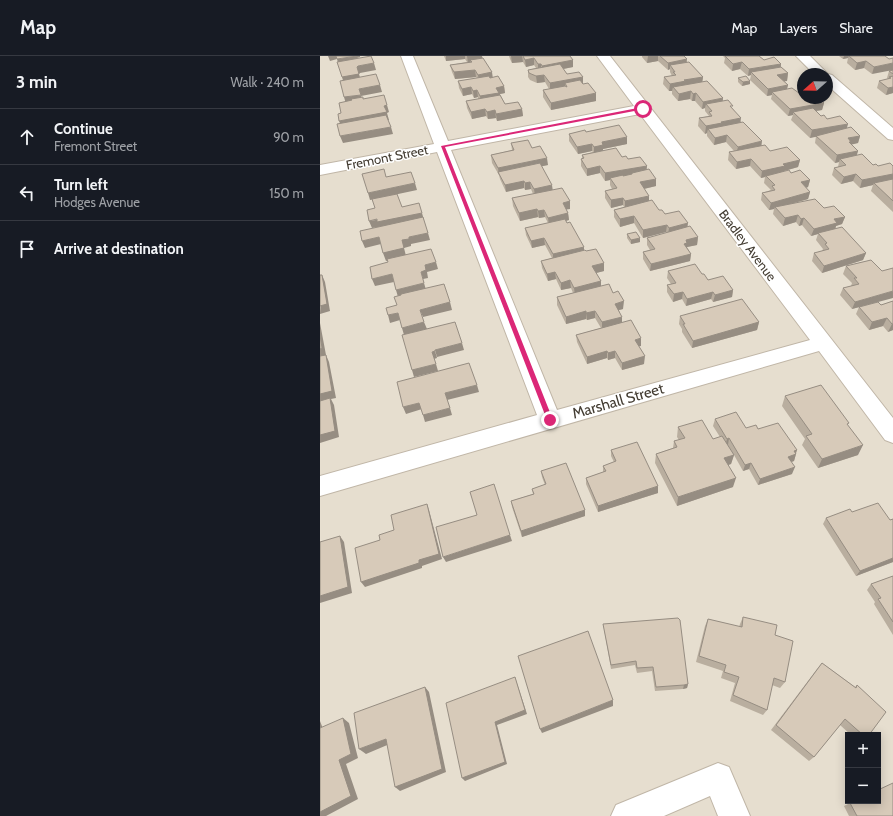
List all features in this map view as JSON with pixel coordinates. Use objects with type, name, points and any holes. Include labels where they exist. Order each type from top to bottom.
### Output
[{"type":"street","points":[[407,56],[550,420]]},
{"type":"street","name":"Bradley Avenue","points":[[603,56],[893,434]]},
{"type":"street","points":[[802,56],[815,68]]},
{"type":"street","points":[[833,83],[893,136]]},
{"type":"street","name":"Fremont Street","points":[[320,170],[643,109]]},
{"type":"street","name":"Marshall Street","points":[[320,486],[823,343]]},
{"type":"street","points":[[627,816],[718,778],[734,816]]},
{"type":"shaded area","points":[[320,56],[893,56],[893,816],[320,816]]},
{"type":"building","points":[[336,56],[357,56],[337,59]]},
{"type":"building","points":[[371,56],[374,63],[358,66],[359,74],[342,77],[337,62]]},
{"type":"building","points":[[523,56],[570,56],[573,60],[542,66],[541,64],[538,64],[534,58],[525,60]]},
{"type":"building","points":[[660,56],[684,56],[687,59],[668,63]]},
{"type":"building","points":[[725,56],[759,56],[764,60],[774,57],[781,64],[749,69],[742,62],[733,64]]},
{"type":"building","points":[[849,56],[885,56],[889,59],[893,58],[893,63],[874,67],[866,61],[857,63]]},
{"type":"building","points":[[483,58],[492,72],[478,75],[475,70],[454,72],[450,65],[472,62],[470,60]]},
{"type":"building","points":[[689,62],[703,77],[670,84],[664,77],[676,75],[670,65]]},
{"type":"building","points":[[560,64],[567,74],[579,72],[583,77],[550,83],[544,75],[536,76],[529,73],[528,70]]},
{"type":"building","points":[[781,67],[788,73],[777,75],[788,85],[768,89],[751,72]]},
{"type":"building","points":[[376,74],[380,85],[359,89],[361,95],[344,97],[340,81]]},
{"type":"building","points":[[489,76],[490,78],[498,76],[504,86],[496,88],[499,93],[480,96],[477,90],[473,91],[471,87],[462,89],[458,81]]},
{"type":"building","points":[[746,76],[750,81],[743,82],[738,78]]},
{"type":"building","points":[[893,76],[893,87],[888,88],[879,81],[891,78],[889,77]]},
{"type":"building","points":[[580,80],[583,84],[588,83],[596,93],[551,103],[543,90],[565,86],[567,87],[565,83]]},
{"type":"building","points":[[707,81],[723,98],[703,102],[696,93],[693,94],[691,91],[679,94],[673,87]]},
{"type":"building","points":[[792,88],[797,92],[797,104],[818,104],[790,109],[772,92]]},
{"type":"building","points":[[384,95],[387,105],[384,106],[387,112],[339,121],[338,114],[341,113],[339,103],[352,100],[351,99],[363,97],[363,99]]},
{"type":"building","points":[[500,95],[505,104],[518,102],[522,109],[496,114],[495,110],[487,112],[485,109],[471,112],[466,101]]},
{"type":"building","points":[[728,100],[733,106],[730,106],[741,118],[706,126],[699,118],[712,116],[709,112],[712,111],[706,104]]},
{"type":"building","points":[[813,108],[821,116],[824,115],[827,119],[840,116],[848,124],[812,130],[793,112]]},
{"type":"building","points":[[386,115],[391,127],[340,136],[337,124]]},
{"type":"building","points":[[743,122],[762,141],[738,147],[727,135],[715,138],[708,129]]},
{"type":"building","points":[[619,125],[627,137],[602,142],[603,145],[594,147],[592,144],[577,147],[569,134],[585,130],[586,132]]},
{"type":"building","points":[[851,127],[860,136],[848,138],[851,142],[849,142],[858,151],[837,155],[816,136]]},
{"type":"building","points":[[528,140],[532,148],[540,146],[547,158],[498,168],[491,155],[514,150],[511,143]]},
{"type":"building","points":[[765,145],[770,151],[787,147],[800,160],[783,164],[785,166],[762,171],[751,159],[737,162],[729,152]]},
{"type":"building","points":[[616,148],[622,157],[626,156],[628,159],[640,157],[647,166],[605,173],[600,166],[587,169],[581,159],[584,158],[582,155]]},
{"type":"building","points":[[862,154],[873,165],[876,164],[878,166],[890,163],[893,166],[893,174],[862,180],[856,174],[844,177],[834,168],[846,165],[840,159]]},
{"type":"building","points":[[540,163],[552,185],[534,189],[530,182],[525,183],[524,181],[505,185],[498,172]]},
{"type":"building","points":[[384,169],[386,177],[411,172],[415,183],[368,193],[362,174]]},
{"type":"building","points":[[649,169],[656,179],[640,182],[649,196],[625,201],[623,198],[611,200],[605,191],[617,188],[610,178]]},
{"type":"building","points":[[789,170],[791,173],[800,170],[810,180],[801,182],[810,192],[771,203],[762,193],[775,190],[772,186],[775,185],[766,176]]},
{"type":"building","points":[[893,179],[893,201],[874,183]]},
{"type":"building","points":[[562,188],[570,201],[563,203],[568,213],[548,218],[544,210],[538,211],[537,209],[519,213],[512,198]]},
{"type":"building","points":[[397,194],[402,207],[419,203],[422,213],[377,222],[377,219],[369,221],[367,210],[375,208],[372,199]]},
{"type":"building","points":[[815,199],[824,208],[834,206],[845,217],[834,219],[837,223],[814,229],[804,218],[801,219],[798,215],[785,218],[775,207]]},
{"type":"building","points":[[652,200],[659,210],[662,210],[665,214],[679,211],[688,223],[669,228],[667,225],[643,230],[634,216],[620,219],[614,210]]},
{"type":"building","points":[[423,217],[428,233],[402,240],[404,248],[383,253],[379,237],[362,241],[360,231]]},
{"type":"building","points":[[565,219],[567,223],[570,222],[584,247],[553,254],[544,238],[531,241],[525,228]]},
{"type":"building","points":[[690,226],[698,237],[686,240],[687,243],[684,244],[691,254],[651,264],[643,252],[655,249],[647,238]]},
{"type":"building","points":[[842,227],[866,253],[824,266],[814,253],[829,249],[825,244],[827,243],[818,233]]},
{"type":"building","points":[[636,232],[640,238],[631,240],[627,234]]},
{"type":"building","points":[[431,249],[436,262],[425,265],[426,270],[421,272],[424,283],[396,290],[392,274],[372,279],[370,267],[388,262],[387,259]]},
{"type":"building","points":[[596,249],[604,263],[592,266],[601,281],[574,288],[570,280],[561,283],[555,272],[547,274],[541,261],[585,250]]},
{"type":"building","points":[[871,260],[882,271],[893,268],[893,291],[855,302],[843,288],[859,284],[854,278],[857,278],[846,266]]},
{"type":"building","points":[[695,264],[708,280],[723,276],[733,290],[715,295],[713,292],[687,299],[683,292],[674,294],[667,285],[676,283],[668,271]]},
{"type":"building","points":[[320,275],[322,275],[327,304],[320,306]]},
{"type":"building","points":[[444,284],[450,302],[420,310],[424,322],[402,328],[398,313],[388,315],[386,308],[397,305],[394,297]]},
{"type":"building","points":[[609,284],[613,293],[618,291],[624,301],[615,304],[622,317],[602,322],[595,311],[586,313],[586,311],[566,317],[557,297]]},
{"type":"building","points":[[742,299],[759,322],[693,341],[680,316]]},
{"type":"building","points":[[893,301],[893,324],[887,318],[872,322],[859,307],[878,302],[881,305]]},
{"type":"building","points":[[631,320],[641,338],[635,340],[645,356],[622,363],[615,351],[608,353],[607,351],[587,357],[576,335]]},
{"type":"building","points":[[455,322],[462,343],[435,350],[432,352],[436,364],[412,370],[402,335]]},
{"type":"building","points":[[320,335],[322,348],[320,349]]},
{"type":"building","points":[[326,355],[332,391],[320,394],[320,356]]},
{"type":"building","points":[[469,363],[477,385],[445,393],[450,408],[423,415],[419,403],[403,407],[397,382]]},
{"type":"building","points":[[821,385],[863,445],[822,459],[806,436],[812,434],[785,396]]},
{"type":"building","points":[[330,398],[335,431],[320,435],[320,401]]},
{"type":"building","points":[[736,412],[746,428],[756,425],[758,429],[778,423],[797,450],[794,451],[796,454],[788,457],[795,467],[760,479],[751,463],[745,465],[729,438],[727,439],[715,419]]},
{"type":"building","points":[[702,420],[713,439],[722,436],[734,455],[724,458],[736,478],[678,497],[656,454],[677,447],[674,441],[685,438],[678,427]]},
{"type":"building","points":[[637,442],[658,486],[598,506],[586,478],[606,471],[603,466],[616,461],[611,450]]},
{"type":"building","points":[[566,463],[585,510],[521,531],[511,501],[534,494],[532,489],[546,484],[541,471]]},
{"type":"building","points":[[494,484],[510,535],[443,557],[436,527],[477,515],[470,492]]},
{"type":"building","points":[[878,503],[890,520],[893,519],[893,558],[860,571],[826,518],[850,509],[852,512]]},
{"type":"building","points":[[427,504],[439,554],[419,560],[419,563],[361,582],[355,548],[380,540],[379,535],[394,530],[391,515]]},
{"type":"building","points":[[340,536],[348,587],[320,596],[320,542]]},
{"type":"building","points":[[893,576],[893,622],[878,599],[881,598],[871,584]]},
{"type":"building","points":[[743,617],[777,625],[775,635],[793,641],[785,682],[774,678],[767,710],[733,695],[739,677],[724,672],[726,665],[699,656],[708,619],[742,627]]},
{"type":"building","points":[[678,618],[680,620],[688,684],[656,687],[653,667],[637,668],[636,661],[611,665],[603,624]]},
{"type":"building","points":[[588,631],[613,700],[540,729],[518,656]]},
{"type":"building","points":[[822,663],[856,688],[857,685],[886,712],[871,732],[860,732],[845,719],[814,757],[776,725]]},
{"type":"building","points":[[515,677],[525,710],[495,722],[505,762],[462,778],[446,703]]},
{"type":"building","points":[[425,687],[442,769],[395,787],[386,739],[359,749],[354,713]]},
{"type":"building","points":[[343,718],[351,754],[339,760],[351,796],[320,812],[320,728]]},
{"type":"building","points":[[893,783],[893,816],[857,816],[851,804],[881,804],[881,789]]},
{"type":"route","points":[[550,420],[443,146],[643,109]]}]
